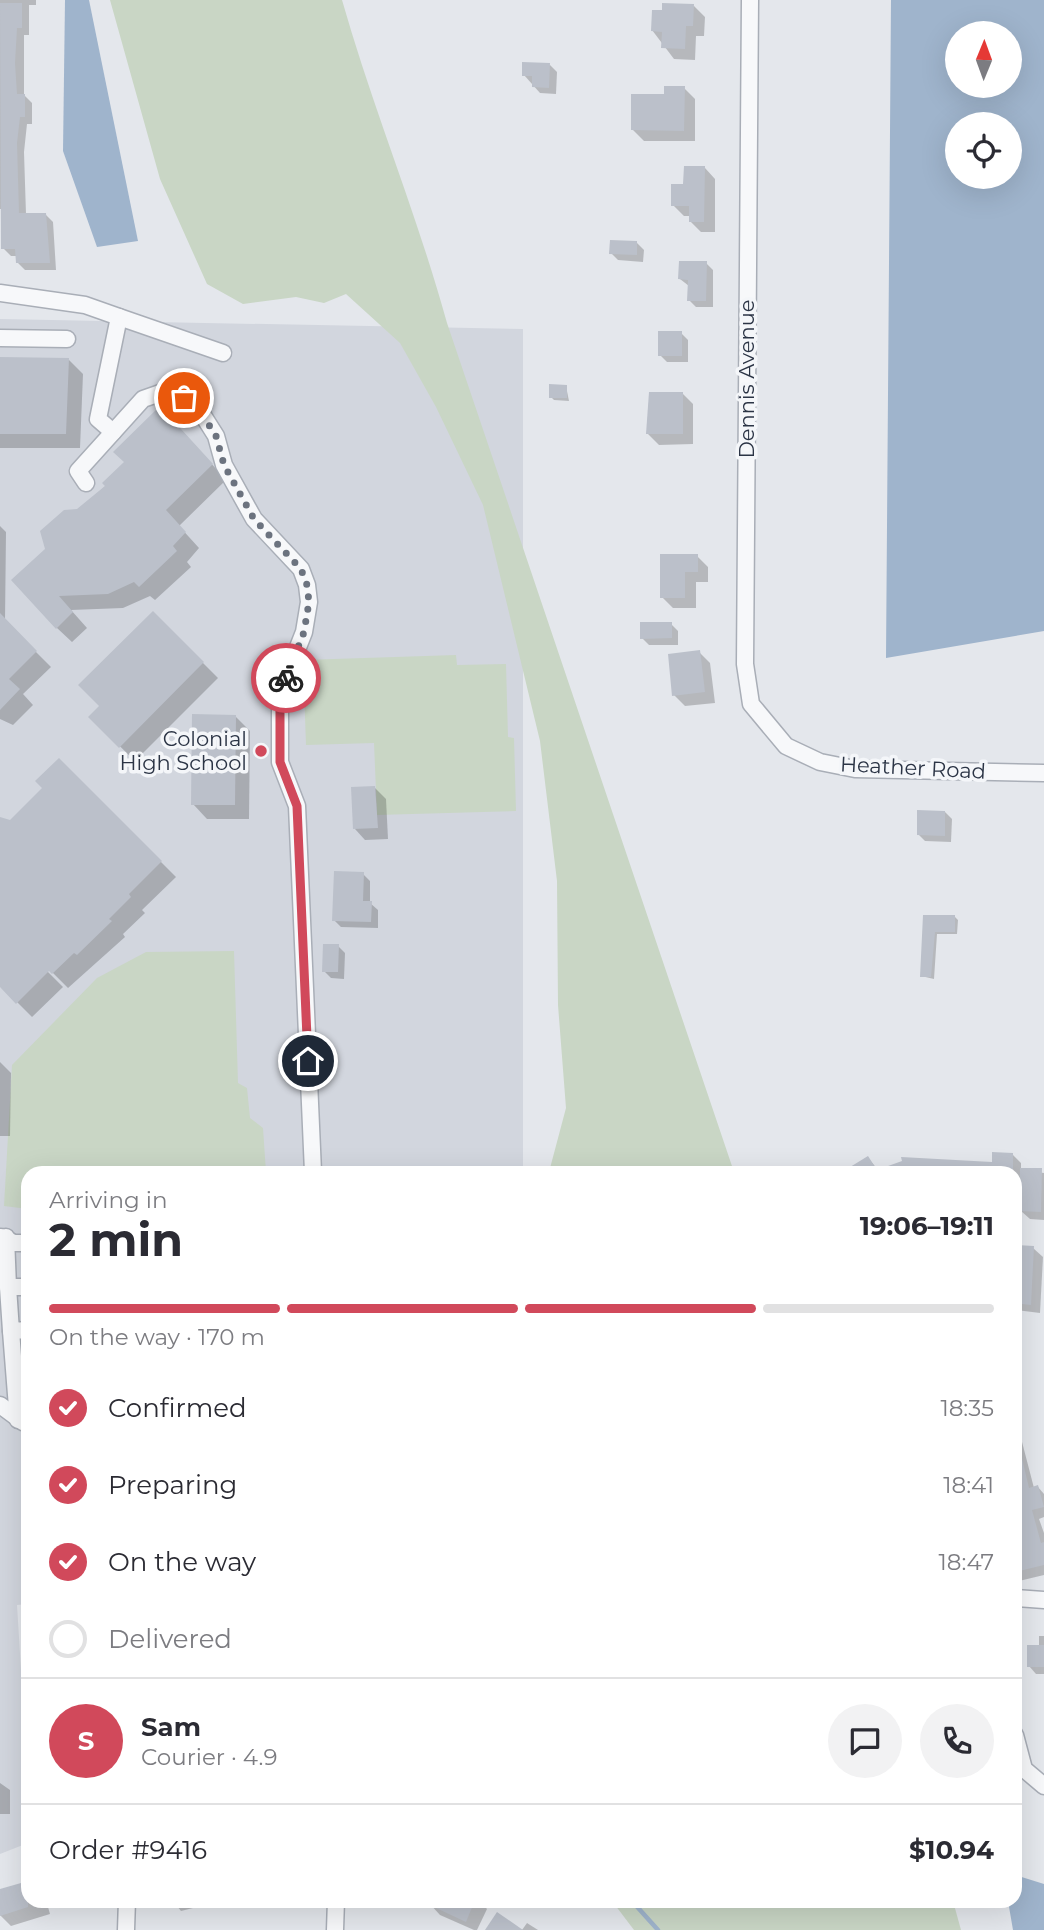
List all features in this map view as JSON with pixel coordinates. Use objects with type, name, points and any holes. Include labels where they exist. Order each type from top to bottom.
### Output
[{"type":"street","name":"Dennis Avenue","points":[[750,0],[745,664],[751,704],[786,746]]},
{"type":"street","points":[[0,293],[85,305],[223,354]]},
{"type":"street","points":[[113,432],[99,419],[119,317]]},
{"type":"street","points":[[0,338],[67,339]]},
{"type":"street","points":[[86,483],[78,471],[143,399],[163,392],[184,398],[204,417],[216,436],[224,465],[254,519],[301,569],[307,585],[309,602],[304,632],[280,693],[280,762],[297,806],[313,1166]]},
{"type":"street","name":"Heather Road","points":[[786,746],[820,762],[855,769],[1044,773]]},
{"type":"street","points":[[3,1237],[14,1243],[21,1243]]},
{"type":"street","points":[[3,1237],[11,1331],[21,1395]]},
{"type":"street","points":[[8,1287],[21,1287]]},
{"type":"street","points":[[11,1331],[21,1330]]},
{"type":"street","points":[[0,1405],[21,1418]]},
{"type":"street","points":[[1022,1598],[1044,1600]]},
{"type":"street","points":[[1022,1761],[1024,1769],[1044,1786]]},
{"type":"street","points":[[126,1930],[127,1908]]},
{"type":"street","points":[[335,1930],[336,1908]]},
{"type":"shaded area","name":"Colonial High School","points":[[0,319],[523,329],[523,1166],[21,1166],[21,1605],[17,1605],[21,1670],[21,1846],[0,1854]]},
{"type":"green space","points":[[110,0],[342,0],[447,323],[732,1166],[551,1166],[566,1108],[558,1005],[557,881],[540,741],[483,505],[436,407],[400,343],[346,294],[324,303],[296,297],[243,304],[207,284],[160,179]]},
{"type":"green space","points":[[456,655],[457,665],[506,664],[508,737],[514,738],[516,811],[377,815],[374,743],[306,745],[303,660]]},
{"type":"green space","points":[[234,951],[238,1083],[247,1088],[250,1118],[263,1128],[266,1166],[21,1166],[21,1208],[4,1206],[12,1065],[97,978],[146,952]]},
{"type":"green space","points":[[617,1908],[955,1908],[961,1930],[634,1930]]},
{"type":"water","points":[[65,0],[89,0],[138,241],[97,247],[63,151]]},
{"type":"water","points":[[891,0],[1044,0],[1044,631],[886,658]]},
{"type":"water","points":[[1022,1877],[1044,1884],[1044,1930],[1013,1930],[1009,1908],[1022,1908]]},
{"type":"building","points":[[0,3],[22,3],[22,28],[17,28],[15,63],[17,94],[25,94],[25,117],[20,117],[17,143],[19,213],[46,213],[50,263],[16,263],[15,249],[1,249]]},
{"type":"building","points":[[662,3],[694,4],[693,26],[686,26],[685,49],[661,48],[662,32],[651,31],[652,10],[662,10]]},
{"type":"building","points":[[522,62],[550,63],[549,88],[532,87],[532,76],[522,76]]},
{"type":"building","points":[[664,86],[685,86],[684,131],[631,130],[631,94],[664,94]]},
{"type":"building","points":[[684,166],[705,166],[704,222],[689,222],[689,206],[671,206],[671,184],[683,184]]},
{"type":"building","points":[[610,240],[637,241],[637,255],[609,254]]},
{"type":"building","points":[[679,261],[707,261],[706,301],[687,301],[688,280],[678,279]]},
{"type":"building","points":[[658,331],[682,331],[682,356],[658,356]]},
{"type":"building","points":[[0,357],[69,358],[66,434],[0,434]]},
{"type":"building","points":[[549,384],[567,385],[567,398],[549,398]]},
{"type":"building","points":[[649,392],[683,392],[683,434],[646,434]]},
{"type":"building","points":[[160,406],[213,464],[166,510],[186,532],[173,546],[177,551],[139,587],[134,582],[108,594],[59,596],[73,612],[56,629],[11,580],[45,549],[40,531],[64,510],[77,509],[105,486],[102,483],[124,462],[113,452]]},
{"type":"building","points":[[660,554],[698,554],[698,572],[685,572],[685,598],[660,598]]},
{"type":"building","points":[[153,611],[204,662],[119,748],[88,717],[99,706],[78,685]]},
{"type":"building","points":[[0,613],[37,651],[9,679],[20,689],[0,710]]},
{"type":"building","points":[[640,622],[672,622],[672,638],[640,639]]},
{"type":"building","points":[[700,650],[705,692],[672,696],[668,654]]},
{"type":"building","points":[[192,714],[236,715],[235,805],[191,805]]},
{"type":"building","points":[[59,758],[162,861],[129,894],[131,897],[109,919],[112,921],[77,955],[74,953],[52,974],[49,971],[16,1004],[0,987],[0,817],[10,820],[42,788],[35,781]]},
{"type":"building","points":[[375,786],[378,828],[353,829],[351,787]]},
{"type":"building","points":[[917,810],[945,811],[945,836],[917,835]]},
{"type":"building","points":[[334,871],[364,872],[363,901],[372,901],[371,922],[332,921]]},
{"type":"building","points":[[923,915],[955,915],[955,932],[935,932],[931,977],[920,977]]},
{"type":"building","points":[[323,944],[339,944],[338,972],[322,972]]},
{"type":"building","points":[[992,1152],[1013,1153],[1013,1166],[888,1166],[902,1161],[901,1157],[992,1162]]},
{"type":"building","points":[[868,1156],[874,1166],[852,1166]]},
{"type":"building","points":[[1022,1168],[1042,1168],[1041,1212],[1022,1211]]},
{"type":"building","points":[[1022,1245],[1034,1246],[1031,1305],[1022,1304]]},
{"type":"building","points":[[1022,1458],[1029,1488],[1038,1485],[1044,1507],[1032,1510],[1041,1543],[1044,1542],[1044,1565],[1022,1570]]},
{"type":"building","points":[[1027,1645],[1044,1645],[1044,1667],[1027,1667]]},
{"type":"building","points":[[21,1883],[21,1908],[25,1908],[0,1916],[0,1889]]},
{"type":"building","points":[[436,1908],[472,1908],[466,1922]]},
{"type":"building","points":[[497,1912],[523,1930],[485,1930]]},
{"type":"waterway","points":[[638,1908],[658,1930]]},
{"type":"way so far","points":[[184,398],[204,417],[216,436],[224,465],[254,519],[301,569],[307,585],[309,602],[304,632],[286,678]]},
{"type":"place","name":"Colonial High School","points":[[261,751]]},
{"type":"route","points":[[286,678],[280,693],[280,762],[297,806],[308,1061]]}]
